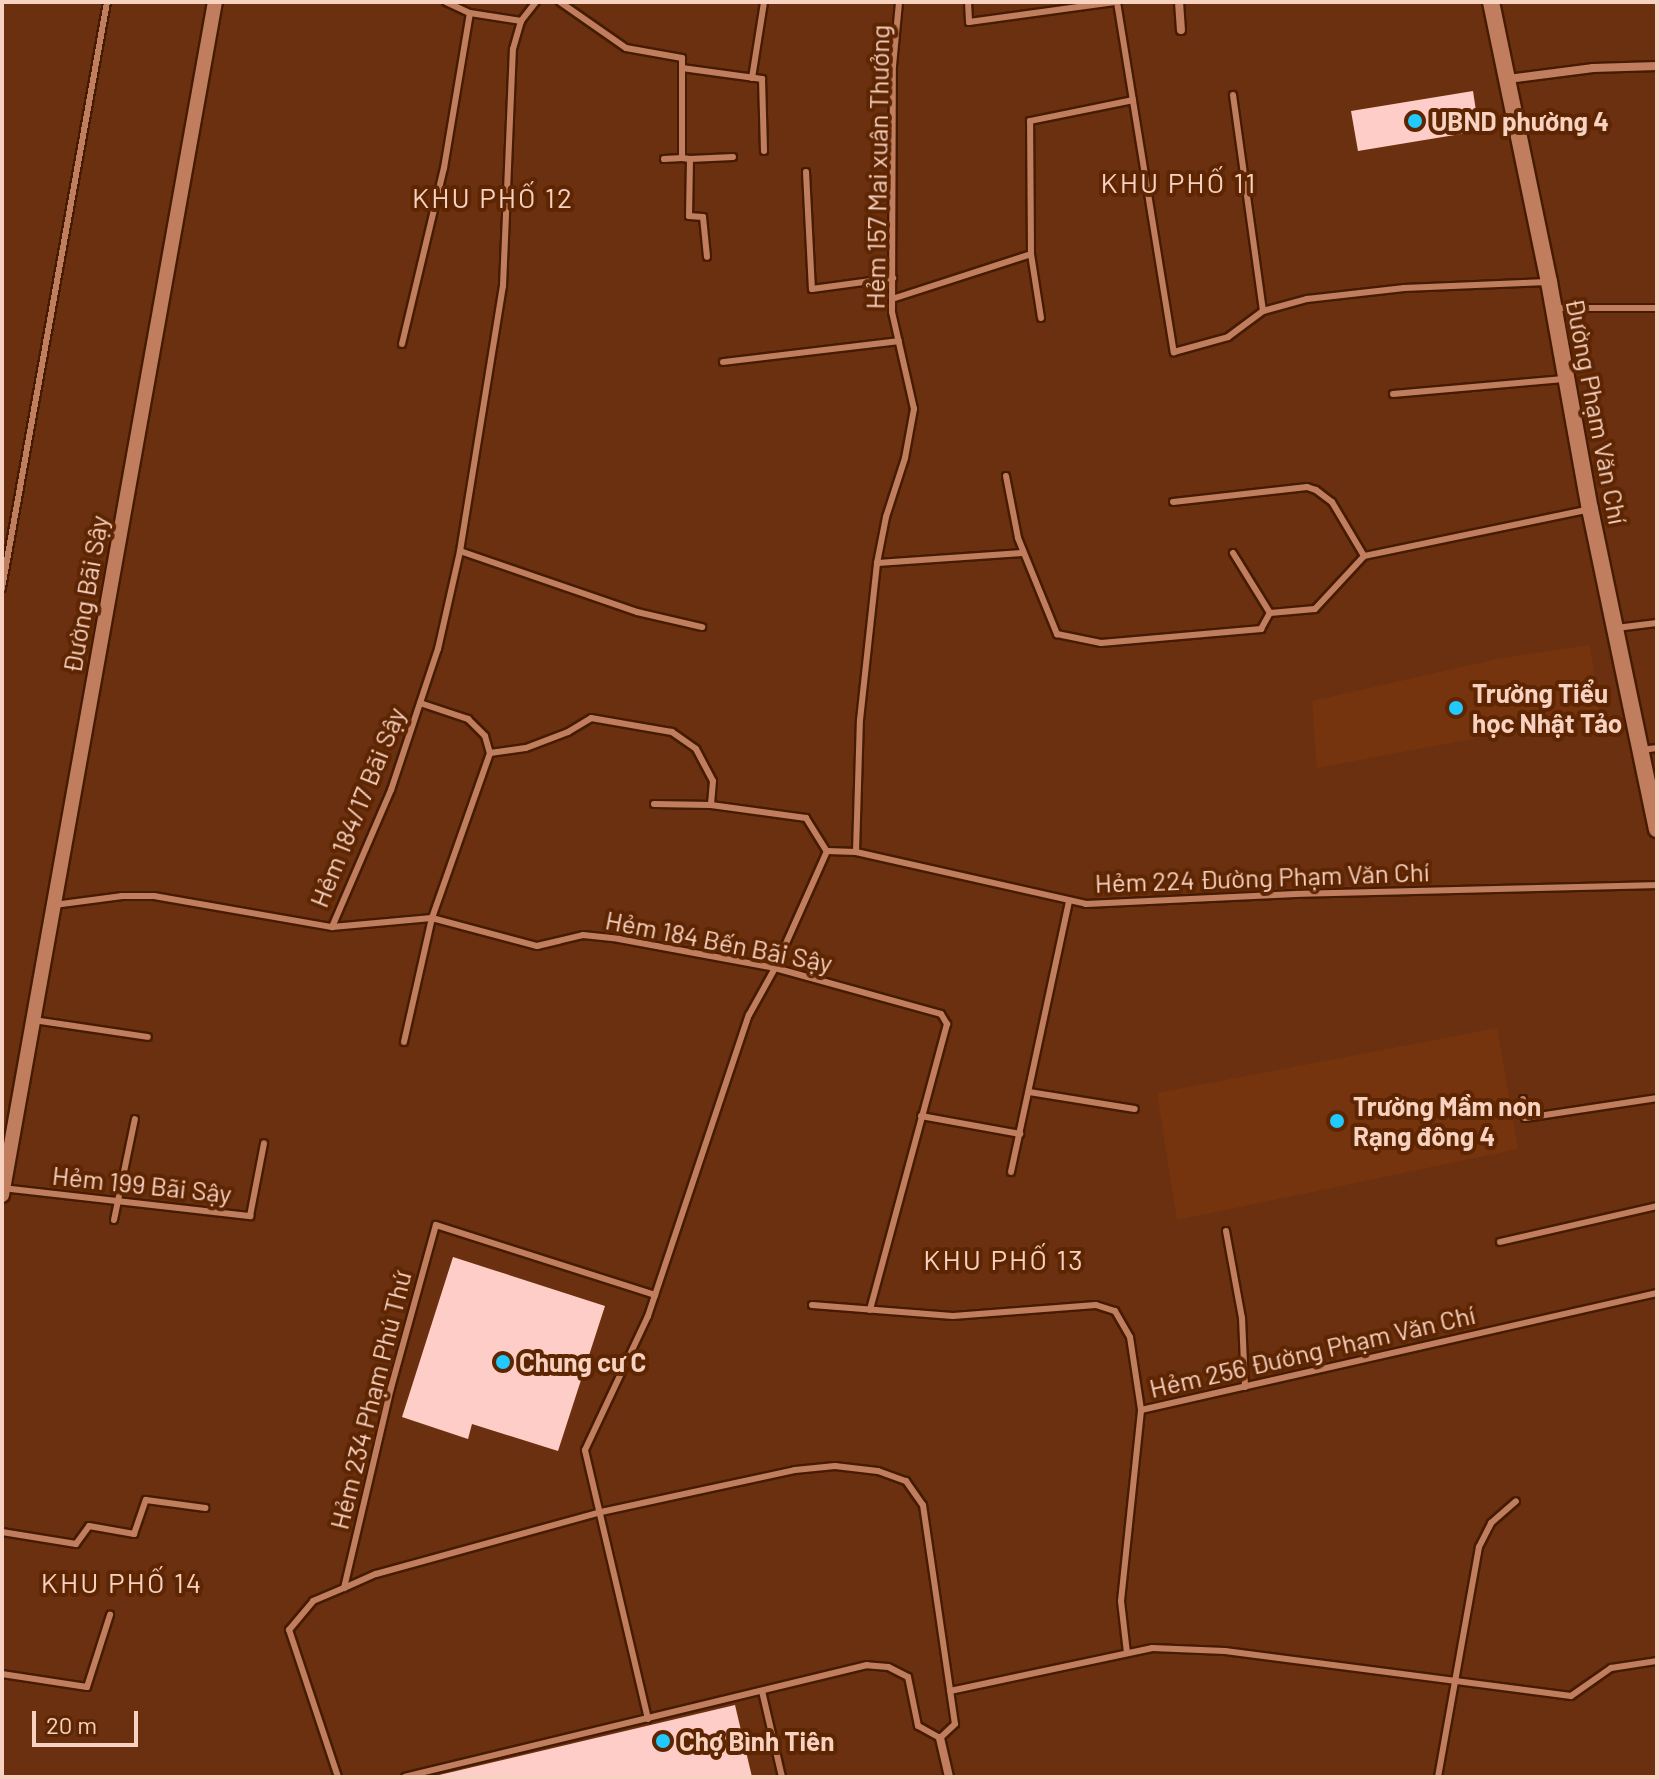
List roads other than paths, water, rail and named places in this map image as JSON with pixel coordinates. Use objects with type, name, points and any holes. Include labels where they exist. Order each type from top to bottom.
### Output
[{"type":"main road","name":"Đường Phạm Văn Chí","points":[[1491,2],[1549,282],[1590,509],[1616,628],[1650,749],[1657,829]]},
{"type":"street","name":"Đường Bãi Sậy","points":[[3,1191],[215,2]]},
{"type":"street","points":[[1179,2],[1181,30]]},
{"type":"street","points":[[1508,79],[1593,68],[1657,66]]},
{"type":"street","points":[[940,1738],[949,1777]]},
{"type":"lane","points":[[2,588],[107,2]]},
{"type":"lane","points":[[446,2],[470,13],[521,21],[536,2]]},
{"type":"lane","points":[[560,2],[626,48],[682,58],[689,216],[703,217],[707,257]]},
{"type":"lane","points":[[752,78],[764,2]]},
{"type":"lane","name":"Hẻm 157 Mai xuân Thưởng","points":[[856,852],[860,720],[877,563],[886,517],[905,458],[914,409],[892,299],[893,66],[899,2]]},
{"type":"lane","points":[[968,2],[969,22],[1116,2],[1174,352],[1228,337],[1263,311],[1307,299],[1404,288],[1549,282]]},
{"type":"lane","points":[[402,344],[444,168],[470,13]]},
{"type":"lane","name":"Hẻm 184/17 Bãi Sậy","points":[[332,927],[391,790],[438,649],[460,551],[503,286],[513,49],[521,21]]},
{"type":"lane","points":[[682,68],[762,79],[764,151]]},
{"type":"lane","points":[[1233,95],[1263,311]]},
{"type":"lane","points":[[1041,318],[1031,254],[1030,121],[1133,100]]},
{"type":"lane","points":[[664,159],[733,157]]},
{"type":"lane","points":[[806,172],[812,289],[893,278]]},
{"type":"lane","points":[[892,299],[1031,254]]},
{"type":"lane","points":[[1553,308],[1657,308]]},
{"type":"lane","points":[[723,362],[899,341]]},
{"type":"lane","points":[[1393,394],[1566,379]]},
{"type":"lane","points":[[1006,476],[1023,553],[1057,634],[1101,643],[1261,629],[1270,613]]},
{"type":"lane","points":[[1173,502],[1307,487],[1332,502],[1364,556]]},
{"type":"lane","points":[[1270,613],[1315,609],[1364,556],[1590,509]]},
{"type":"lane","points":[[460,551],[637,612],[702,627]]},
{"type":"lane","points":[[877,563],[1023,553]]},
{"type":"lane","points":[[1233,553],[1270,613]]},
{"type":"lane","points":[[1616,628],[1657,623]]},
{"type":"lane","name":"Hẻm 184/17 Bãi Sậy","points":[[420,703],[468,719],[485,736],[490,753]]},
{"type":"lane","points":[[404,1042],[432,918],[490,753],[526,748],[568,732],[591,718],[672,732],[696,749],[713,781],[711,805]]},
{"type":"lane","points":[[648,1719],[585,1450],[655,1295],[749,1015],[775,968],[827,851],[806,818],[711,805],[654,804]]},
{"type":"lane","name":"Hẻm 224 Đường Phạm Văn Chí","points":[[827,851],[856,852],[1069,901],[1117,905],[1296,894],[1657,885]]},
{"type":"lane","name":"Hẻm 184 Bến Bãi Sậy","points":[[54,905],[122,896],[154,896],[332,927],[432,918],[537,946],[583,935],[775,968],[873,994],[946,1018],[921,1116]]},
{"type":"lane","points":[[1011,1172],[1069,901]]},
{"type":"lane","points":[[33,1020],[148,1037]]},
{"type":"lane","points":[[1029,1092],[1135,1109]]},
{"type":"lane","points":[[1523,1099],[1525,1118],[1657,1098]]},
{"type":"lane","points":[[870,1310],[921,1116],[1020,1134]]},
{"type":"lane","points":[[114,1220],[135,1119]]},
{"type":"lane","name":"Hẻm 199 Bãi Sậy","points":[[3,1191],[250,1216],[264,1143]]},
{"type":"lane","points":[[1500,1242],[1657,1206]]},
{"type":"lane","name":"Hẻm 234 Phạm Phú Thứ","points":[[344,1588],[391,1388],[436,1225],[655,1295]]},
{"type":"lane","points":[[1226,1231],[1242,1318],[1245,1387]]},
{"type":"lane","name":"Hẻm 256 Đường Phạm Văn Chí","points":[[812,1305],[953,1316],[1096,1305],[1115,1311],[1130,1337],[1141,1410],[1657,1293]]},
{"type":"lane","points":[[1127,1653],[1121,1601],[1141,1410]]},
{"type":"lane","points":[[338,1777],[289,1630],[313,1601],[376,1574],[601,1512],[814,1467],[852,1467],[899,1478],[914,1488],[923,1505],[955,1724],[940,1738],[918,1726],[908,1677],[888,1667],[867,1665],[405,1777]]},
{"type":"lane","points":[[2,1532],[76,1544],[89,1526],[134,1534],[146,1500],[205,1508]]},
{"type":"lane","points":[[1438,1777],[1479,1547],[1491,1523],[1516,1501]]},
{"type":"lane","points":[[2,1674],[87,1687],[110,1615]]},
{"type":"lane","points":[[950,1691],[1152,1648],[1225,1651],[1571,1696],[1611,1668],[1657,1661]]},
{"type":"lane","points":[[762,1691],[782,1777]]},
{"type":"place","name":"UBND phường 4","points":[[1415,121]]},
{"type":"place","name":"Trường Tiểu học Nhật Tảo","points":[[1456,708]]},
{"type":"place","name":"Trường Mầm non Rạng đông 4","points":[[1337,1121]]},
{"type":"place","name":"Chung cư C","points":[[503,1362]]},
{"type":"place","name":"Chợ Bình Tiên","points":[[663,1741]]},
{"type":"district","name":"KHU PHỐ 11","points":[[1179,182]]},
{"type":"district","name":"KHU PHỐ 12","points":[[493,197]]},
{"type":"district","name":"KHU PHỐ 13","points":[[1004,1259]]},
{"type":"district","name":"KHU PHỐ 14","points":[[122,1582]]}]
